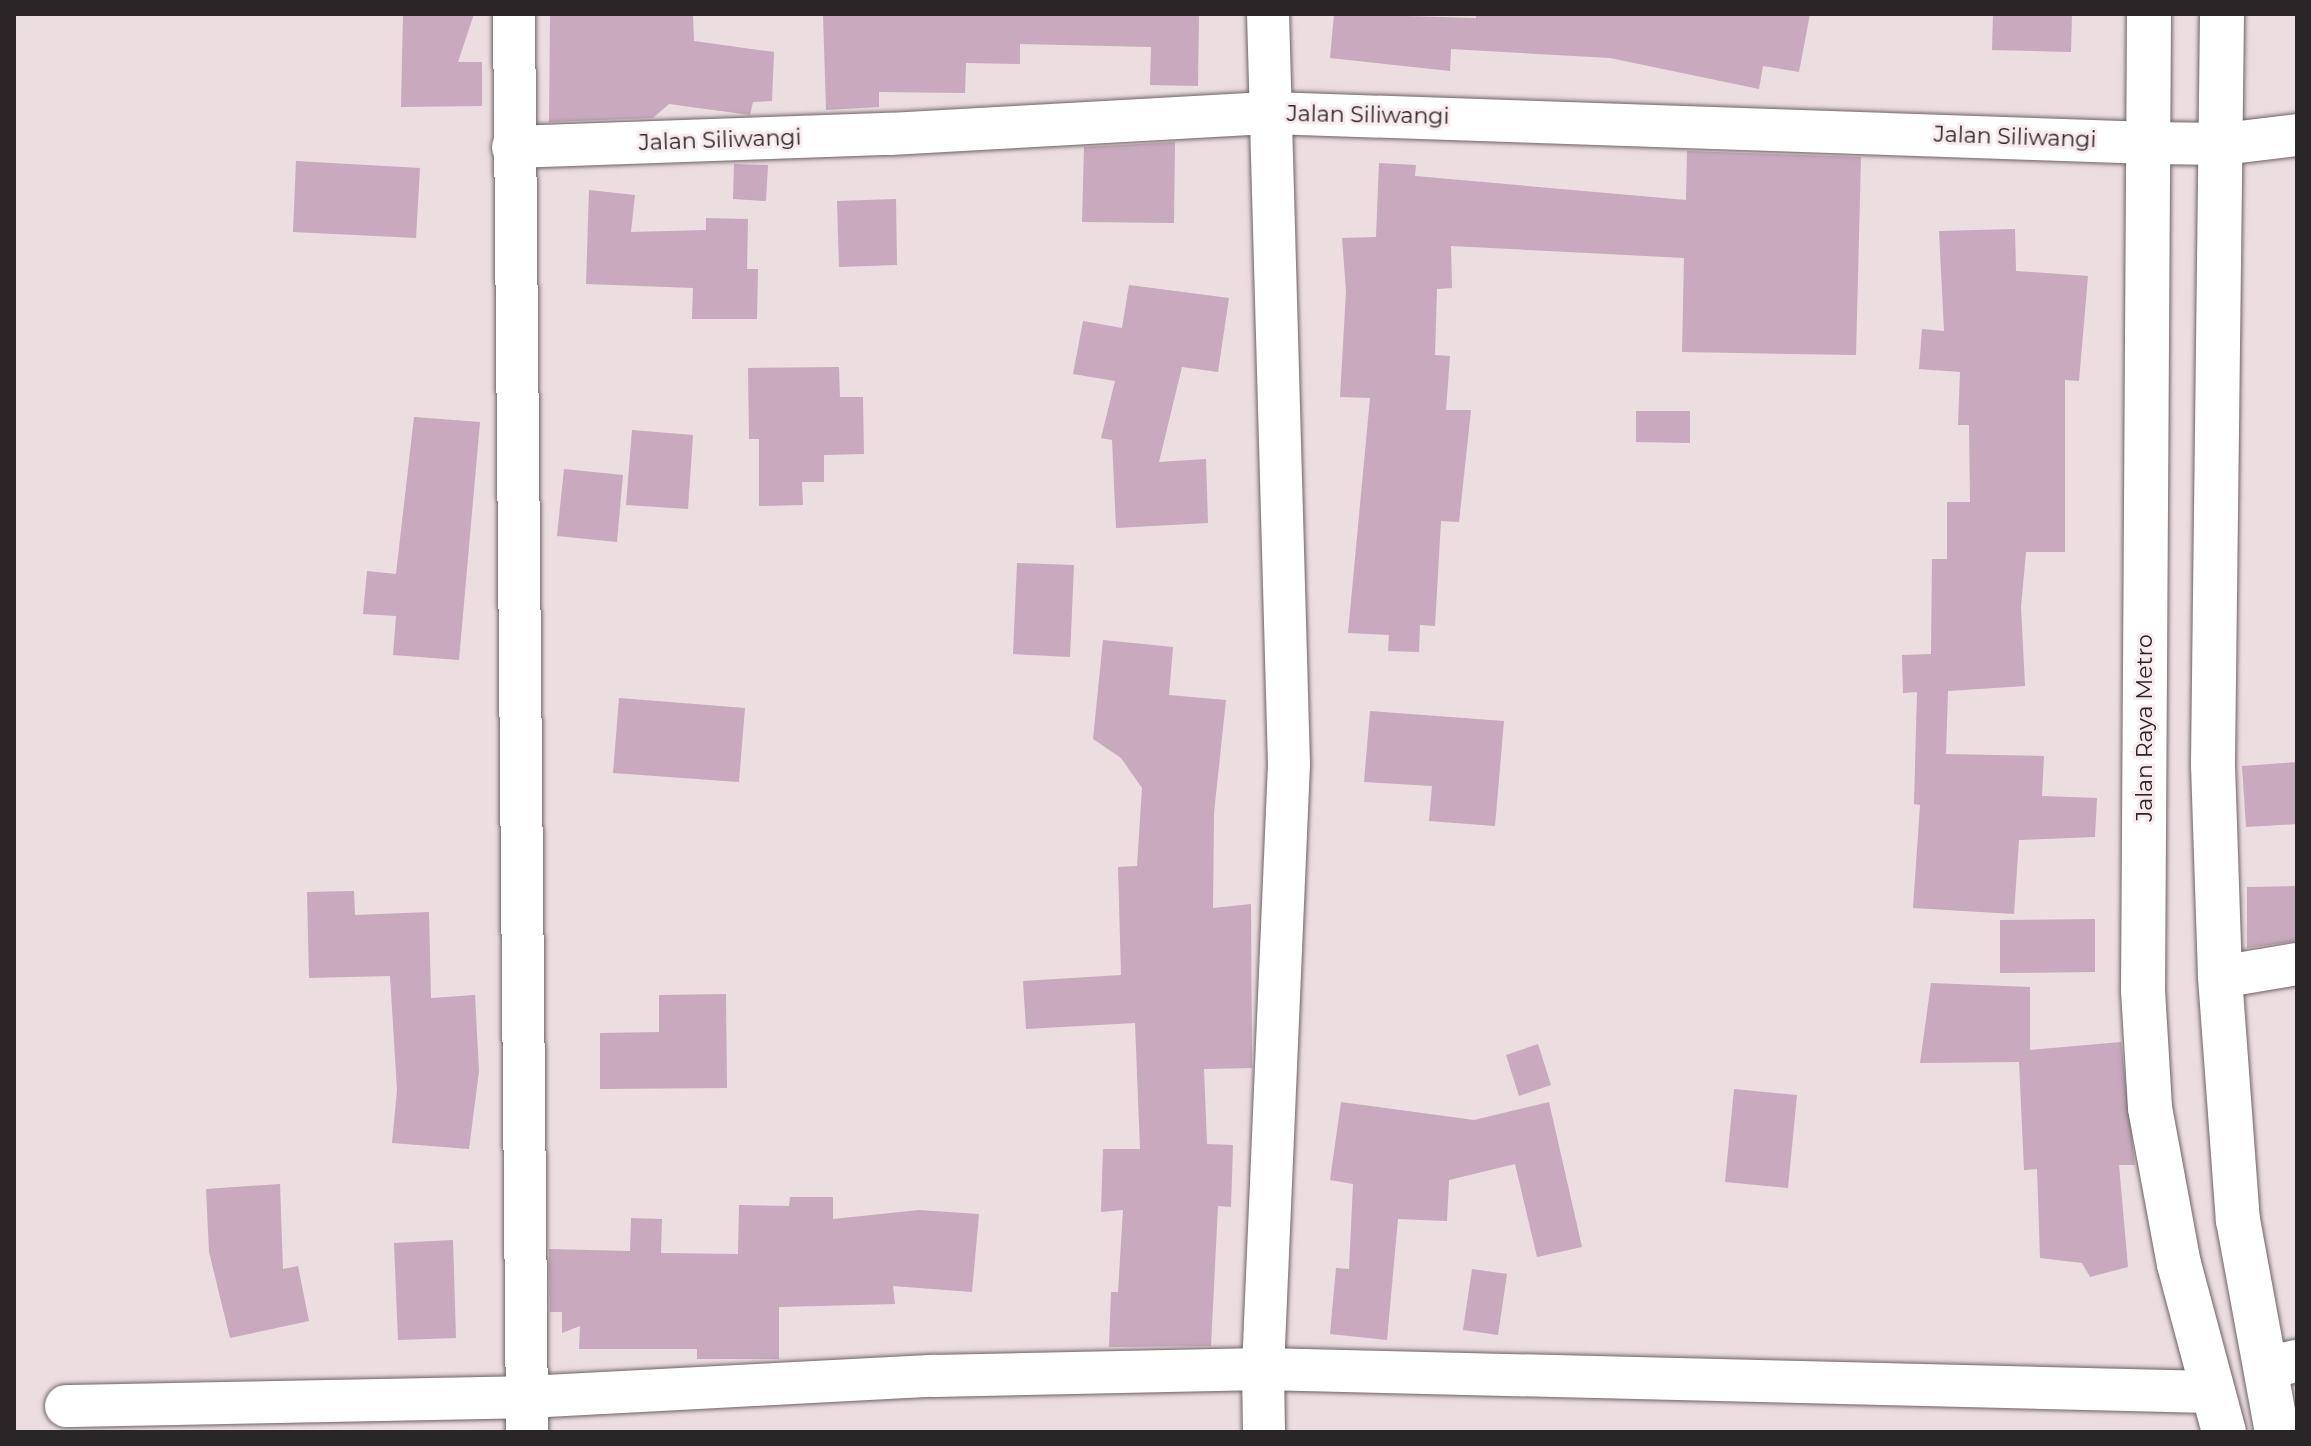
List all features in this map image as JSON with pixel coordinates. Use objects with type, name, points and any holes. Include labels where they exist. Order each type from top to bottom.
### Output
[{"type":"highway","name":"Jalan Raya Metro","points":[[2149,14],[2143,990],[2150,1108],[2179,1264],[2217,1412]]},
{"type":"highway","points":[[2222,14],[2223,144],[2213,765],[2220,977],[2238,1220],[2282,1364],[2277,1432]]},
{"type":"street","points":[[514,14],[527,1414]]},
{"type":"street","points":[[1264,1432],[1263,1369],[1289,765],[1268,14]]},
{"type":"street","name":"Jalan Siliwangi","points":[[513,147],[890,134],[1271,113],[2150,143],[2223,144],[2297,135]]},
{"type":"street","points":[[2220,977],[2297,964]]},
{"type":"street","points":[[66,1406],[527,1414],[934,1376],[1263,1369],[2217,1412]]},
{"type":"building","points":[[403,14],[474,14],[458,62],[482,62],[482,106],[401,107]]},
{"type":"building","points":[[550,14],[693,14],[694,41],[774,52],[772,101],[753,102],[750,115],[669,104],[653,118],[549,122]]},
{"type":"building","points":[[823,14],[1199,14],[1198,86],[1150,85],[1151,47],[1020,44],[1020,64],[966,63],[965,93],[879,92],[879,107],[826,110]]},
{"type":"building","points":[[1334,14],[1476,18],[1476,14],[1810,14],[1799,72],[1763,66],[1759,89],[1610,58],[1451,49],[1450,71],[1330,58]]},
{"type":"building","points":[[1993,14],[2072,14],[2071,52],[1992,50]]},
{"type":"building","points":[[1175,142],[1174,223],[1082,222],[1084,147]]},
{"type":"building","points":[[1687,151],[1861,157],[1856,355],[1682,352],[1684,258],[1451,246],[1452,288],[1437,289],[1435,355],[1450,356],[1446,410],[1471,410],[1459,522],[1441,521],[1435,626],[1420,625],[1419,652],[1388,651],[1389,635],[1348,633],[1370,398],[1340,397],[1346,291],[1342,238],[1376,237],[1379,163],[1416,165],[1415,176],[1686,200]]},
{"type":"building","points":[[296,161],[420,168],[416,238],[293,232]]},
{"type":"building","points":[[734,164],[768,165],[766,201],[733,199]]},
{"type":"building","points":[[589,190],[635,195],[631,232],[706,230],[706,218],[748,219],[747,269],[758,269],[757,319],[692,319],[693,288],[586,284]]},
{"type":"building","points":[[896,199],[897,265],[839,267],[837,201]]},
{"type":"building","points":[[2015,229],[2016,271],[2088,276],[2079,381],[2065,380],[2065,552],[2026,552],[2021,607],[2025,686],[1948,691],[1946,754],[2044,756],[2042,796],[2097,798],[2095,837],[2019,840],[2014,914],[1913,908],[1920,805],[1914,804],[1917,692],[1903,693],[1902,655],[1931,654],[1932,559],[1947,559],[1947,502],[1970,502],[1969,425],[1958,425],[1960,372],[1919,369],[1922,329],[1944,331],[1939,231]]},
{"type":"building","points":[[1129,285],[1229,298],[1218,372],[1182,367],[1159,462],[1206,459],[1208,523],[1116,528],[1112,440],[1101,438],[1115,381],[1073,374],[1083,321],[1122,328]]},
{"type":"building","points":[[839,367],[840,397],[863,397],[864,454],[824,455],[824,482],[802,482],[803,505],[759,506],[759,439],[749,439],[748,368]]},
{"type":"building","points":[[1636,411],[1690,411],[1690,443],[1636,442]]},
{"type":"building","points":[[414,417],[480,422],[459,660],[393,655],[396,616],[363,614],[367,571],[396,574]]},
{"type":"building","points":[[632,430],[693,435],[688,509],[626,505]]},
{"type":"building","points":[[564,469],[623,475],[617,542],[557,536]]},
{"type":"building","points":[[1017,563],[1074,565],[1070,657],[1013,654]]},
{"type":"building","points":[[1103,640],[1173,647],[1169,695],[1226,700],[1214,813],[1213,908],[1251,904],[1252,1068],[1204,1069],[1207,1144],[1233,1145],[1231,1207],[1218,1206],[1211,1346],[1109,1347],[1111,1292],[1118,1292],[1123,1210],[1101,1212],[1103,1149],[1140,1149],[1135,1023],[1026,1029],[1023,981],[1121,975],[1118,867],[1137,866],[1142,788],[1121,758],[1093,739]]},
{"type":"building","points":[[619,698],[745,708],[739,782],[613,773]]},
{"type":"building","points":[[1370,711],[1504,721],[1495,826],[1429,821],[1432,786],[1364,782]]},
{"type":"building","points":[[2297,762],[2297,824],[2246,827],[2242,766]]},
{"type":"building","points":[[2297,886],[2297,941],[2247,948],[2247,887]]},
{"type":"building","points":[[354,891],[355,915],[429,912],[431,998],[475,995],[479,1071],[469,1149],[392,1143],[397,1090],[390,976],[309,978],[307,892]]},
{"type":"building","points":[[2095,919],[2095,972],[2000,973],[2000,920]]},
{"type":"building","points":[[1931,983],[2030,987],[2030,1050],[2121,1042],[2135,1165],[2119,1165],[2128,1267],[2090,1277],[2082,1263],[2040,1258],[2037,1169],[2024,1170],[2019,1062],[1920,1063]]},
{"type":"building","points":[[726,994],[727,1088],[600,1089],[600,1033],[659,1032],[659,995]]},
{"type":"building","points":[[1538,1044],[1551,1085],[1519,1096],[1506,1055]]},
{"type":"building","points":[[1734,1089],[1797,1095],[1788,1188],[1725,1182]]},
{"type":"building","points":[[1341,1102],[1474,1120],[1549,1102],[1582,1247],[1537,1257],[1515,1164],[1449,1180],[1447,1221],[1398,1219],[1387,1340],[1330,1334],[1336,1268],[1349,1269],[1353,1184],[1330,1180]]},
{"type":"building","points":[[280,1184],[283,1269],[298,1266],[309,1321],[230,1338],[209,1252],[206,1189]]},
{"type":"building","points":[[790,1197],[833,1197],[833,1219],[919,1210],[979,1214],[972,1292],[893,1286],[895,1304],[779,1307],[779,1359],[697,1359],[697,1349],[579,1349],[580,1326],[562,1333],[562,1312],[550,1312],[549,1249],[630,1251],[631,1218],[662,1219],[661,1253],[738,1254],[739,1205],[789,1206]]},
{"type":"building","points":[[453,1240],[456,1338],[398,1340],[394,1243]]},
{"type":"building","points":[[1472,1269],[1507,1274],[1498,1335],[1463,1330]]}]
